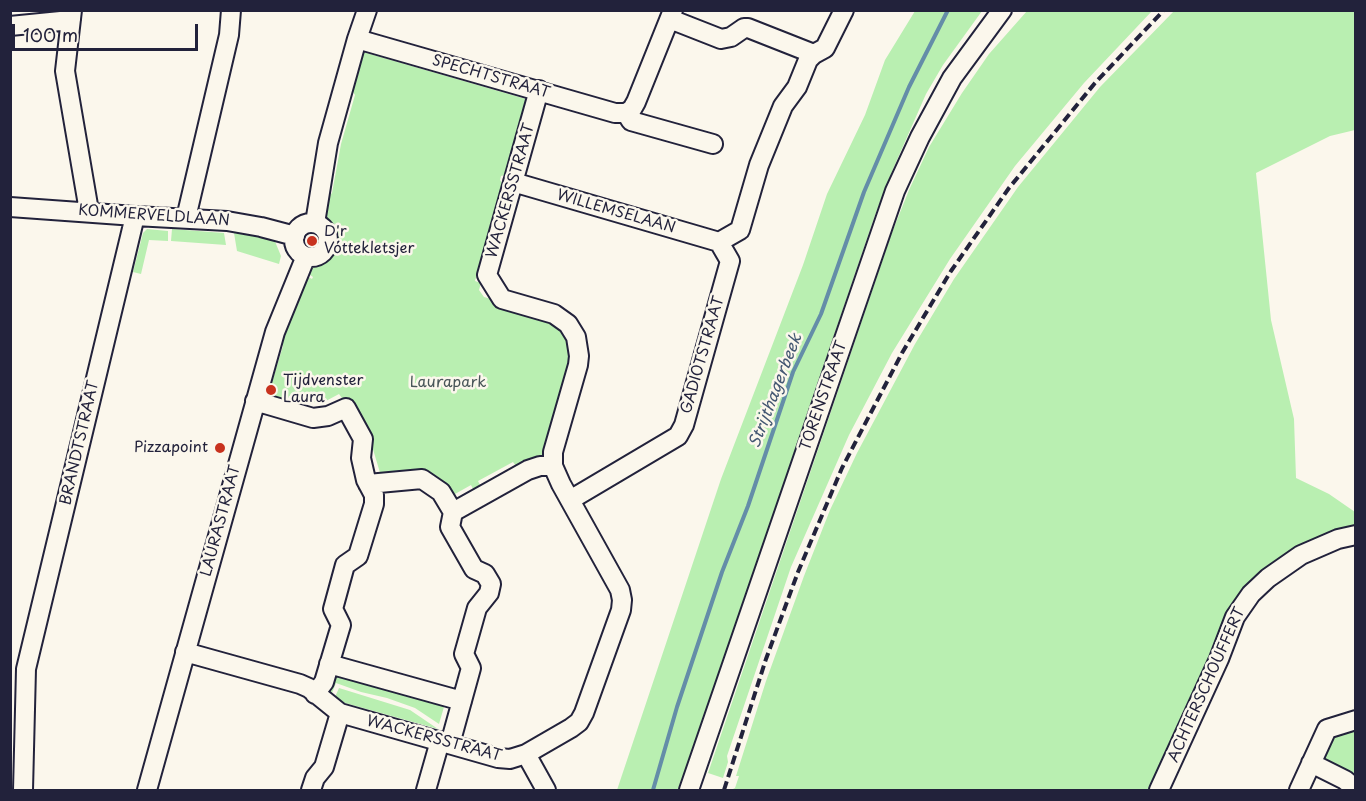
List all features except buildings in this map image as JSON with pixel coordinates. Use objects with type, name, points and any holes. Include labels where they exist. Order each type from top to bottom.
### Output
[{"type":"street","points":[[315,223],[328,143],[367,10]]},
{"type":"street","points":[[719,242],[740,230],[759,165],[783,106],[797,87],[808,60],[813,54],[825,48],[844,10]]},
{"type":"street","name":"TORENSTRAAT","points":[[690,790],[896,191],[920,137],[952,78],[1001,13]]},
{"type":"street","points":[[10,26],[72,15],[65,71],[89,212]]},
{"type":"street","points":[[630,110],[671,15],[721,39],[731,37],[744,28],[748,28],[813,54]]},
{"type":"street","points":[[186,218],[229,35],[231,16]]},
{"type":"street","name":"SPECHTSTRAAT","points":[[357,39],[615,113],[630,110],[631,121],[713,144]]},
{"type":"street","name":"WACKERSSTRAAT","points":[[185,652],[300,684],[340,713],[504,758],[510,759],[526,754],[579,722],[621,610],[622,600],[620,590],[553,466],[553,452],[578,365],[579,347],[573,330],[563,318],[502,299],[488,275],[539,90]]},
{"type":"street","name":"WILLEMSELAAN","points":[[513,182],[719,242]]},
{"type":"street","name":"KOMMERVELDLAAN","points":[[10,207],[237,222],[295,236]]},
{"type":"street","name":"BRANDTSTRAAT","points":[[22,790],[18,669],[135,216]]},
{"type":"street","points":[[315,223],[326,232],[327,244],[320,254],[306,256],[296,247],[295,236],[302,225],[315,223]]},
{"type":"street","name":"GADIOTSTRAAT","points":[[570,500],[678,436],[684,425],[730,261],[719,242]]},
{"type":"street","name":"LAURASTRAAT","points":[[147,790],[274,332],[306,256]]},
{"type":"street","points":[[255,401],[313,418],[328,416],[346,408],[363,439],[361,458],[368,484],[374,495],[374,504],[358,556],[345,565],[333,609],[340,626],[324,682],[315,694]]},
{"type":"street","points":[[453,512],[528,470],[540,466],[553,466]]},
{"type":"street","points":[[368,484],[422,479],[441,492],[453,512],[450,527],[474,569],[485,574],[491,584],[489,593],[477,608],[464,654],[471,668],[462,701],[426,790]]},
{"type":"street","name":"ACHTERSCHOUFFERT","points":[[1159,790],[1242,606],[1268,578],[1301,555],[1338,539],[1356,535]]},
{"type":"street","points":[[329,664],[462,701]]},
{"type":"street","points":[[311,790],[315,778],[324,767],[340,713]]},
{"type":"street","points":[[1299,790],[1327,729],[1356,720]]},
{"type":"street","points":[[526,754],[546,790]]},
{"type":"street","points":[[1311,763],[1345,780],[1353,790]]},
{"type":"green space","points":[[915,11],[982,11],[943,65],[926,94],[875,215],[679,790],[617,790],[721,479],[803,265],[827,194],[865,115],[885,60]]},
{"type":"green space","points":[[1027,11],[1152,11],[1084,83],[1015,166],[950,259],[892,353],[849,435],[791,567],[727,756],[728,762],[723,778],[708,773],[891,235],[909,190],[929,147],[962,93],[989,54]]},
{"type":"green space","points":[[1174,11],[1355,11],[1355,130],[1330,136],[1256,173],[1271,320],[1294,419],[1296,478],[1329,494],[1355,512],[1355,527],[1271,567],[1153,790],[731,790],[735,788],[739,776],[736,776],[766,681],[830,510],[857,453],[915,344],[954,279],[1018,187],[1100,87]]},
{"type":"green space","name":"Laurapark","points":[[363,52],[526,99],[505,175],[501,176],[502,183],[475,281],[481,283],[479,290],[484,297],[549,315],[575,344],[548,456],[518,469],[513,462],[478,481],[482,489],[475,493],[471,485],[455,494],[459,502],[454,504],[444,487],[381,476],[372,446],[349,399],[344,401],[339,394],[318,403],[289,396],[287,401],[266,394],[267,385],[272,382],[283,346],[279,340],[282,333],[287,330],[301,294],[305,275],[312,279],[313,277],[307,273],[309,270],[326,260],[335,248],[335,233],[324,211],[328,209],[328,197],[332,193],[341,144],[355,95],[352,90]]},
{"type":"green space","points":[[147,229],[168,231],[168,241],[149,240],[141,274],[133,272],[143,233]]},
{"type":"green space","points":[[172,229],[224,233],[226,245],[171,241]]},
{"type":"green space","points":[[234,233],[274,239],[281,256],[279,264],[237,251]]},
{"type":"green space","points":[[334,669],[344,678],[434,703],[446,700],[439,724],[415,708],[336,683],[332,693],[327,690]]},
{"type":"green space","points":[[339,688],[410,710],[438,729],[345,703],[335,697]]},
{"type":"green space","points":[[1355,726],[1355,770],[1351,778],[1322,761],[1330,736]]},
{"type":"waterway","name":"Strijthagerbeek","points":[[653,790],[677,707],[722,572],[748,506],[793,372],[821,314],[864,192],[909,87],[948,10]]},
{"type":"railway","points":[[724,790],[766,659],[798,572],[842,468],[902,353],[951,271],[1009,188],[1095,83],[1164,10]]},
{"type":"place","name":"D'r Vóttekletsjer","points":[[312,241]]},
{"type":"place","name":"Tijdvenster Laura","points":[[271,390]]},
{"type":"place","name":"Pizzapoint","points":[[220,448]]}]
